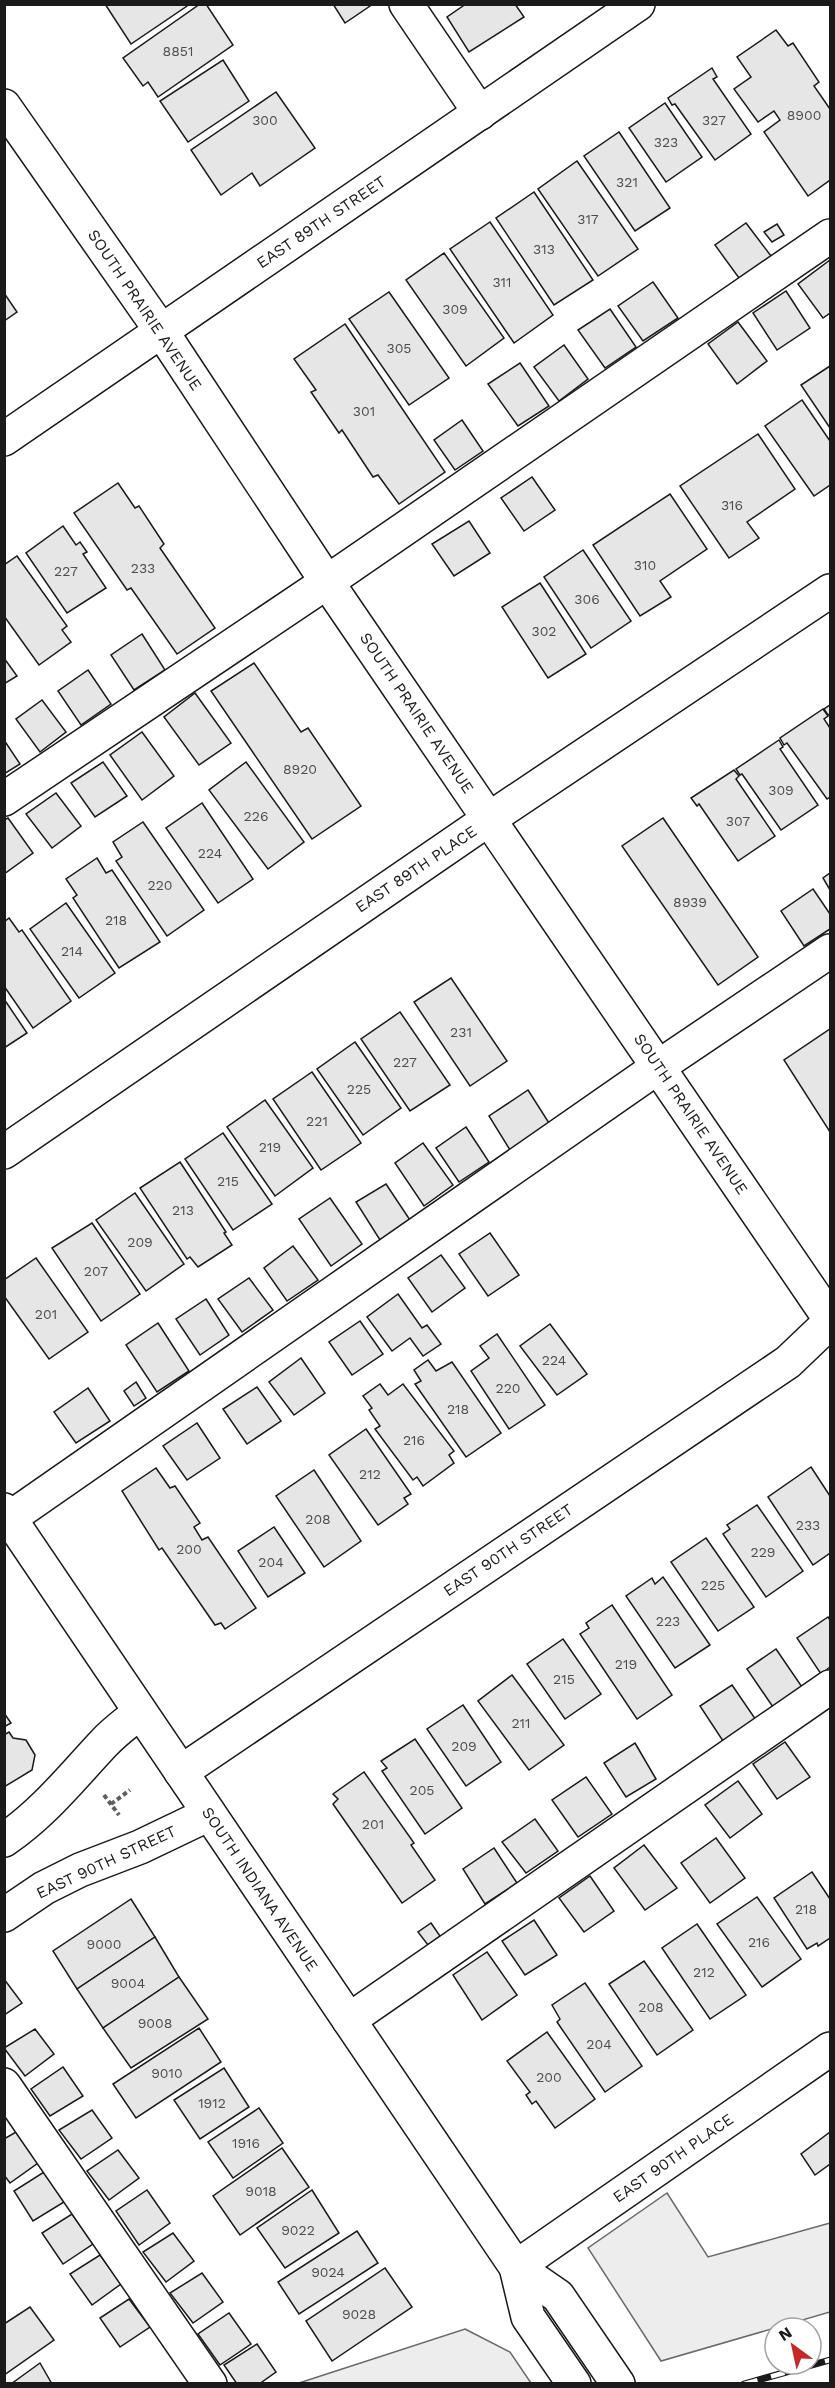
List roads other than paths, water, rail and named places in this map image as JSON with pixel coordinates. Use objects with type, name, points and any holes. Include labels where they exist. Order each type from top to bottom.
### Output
[{"type":"street","points":[[406,4],[480,113]]},
{"type":"street","name":"EAST 89TH STREET","points":[[4,439],[638,4]]},
{"type":"street","name":"SOUTH PRAIRIE AVENUE","points":[[4,106],[162,332],[327,582],[831,1321]]},
{"type":"street","points":[[4,799],[327,582],[831,236]]},
{"type":"street","name":"EAST 89TH PLACE","points":[[4,1152],[489,819],[831,591]]},
{"type":"street","points":[[7,1514],[658,1067],[831,951]]},
{"type":"street","name":"EAST 90TH STREET","points":[[181,1772],[788,1362],[831,1321]]},
{"type":"street","name":"SOUTH INDIANA AVENUE","points":[[7,1514],[516,2267],[528,2317],[574,2384]]},
{"type":"street","points":[[349,2020],[831,1687]]},
{"type":"street","points":[[4,1840],[29,1823],[66,1787],[106,1741],[140,1712]]},
{"type":"street","name":"EAST 90TH STREET","points":[[4,1915],[44,1888],[80,1870],[140,1847],[209,1814]]},
{"type":"street","name":"EAST 90TH PLACE","points":[[516,2267],[831,2049]]},
{"type":"street","points":[[4,2085],[210,2384]]},
{"type":"street","name":"SOUTH INDIANA AVENUE","points":[[516,2267],[558,2296],[618,2384]]},
{"type":"railway","points":[[744,2384],[830,2360]]}]
